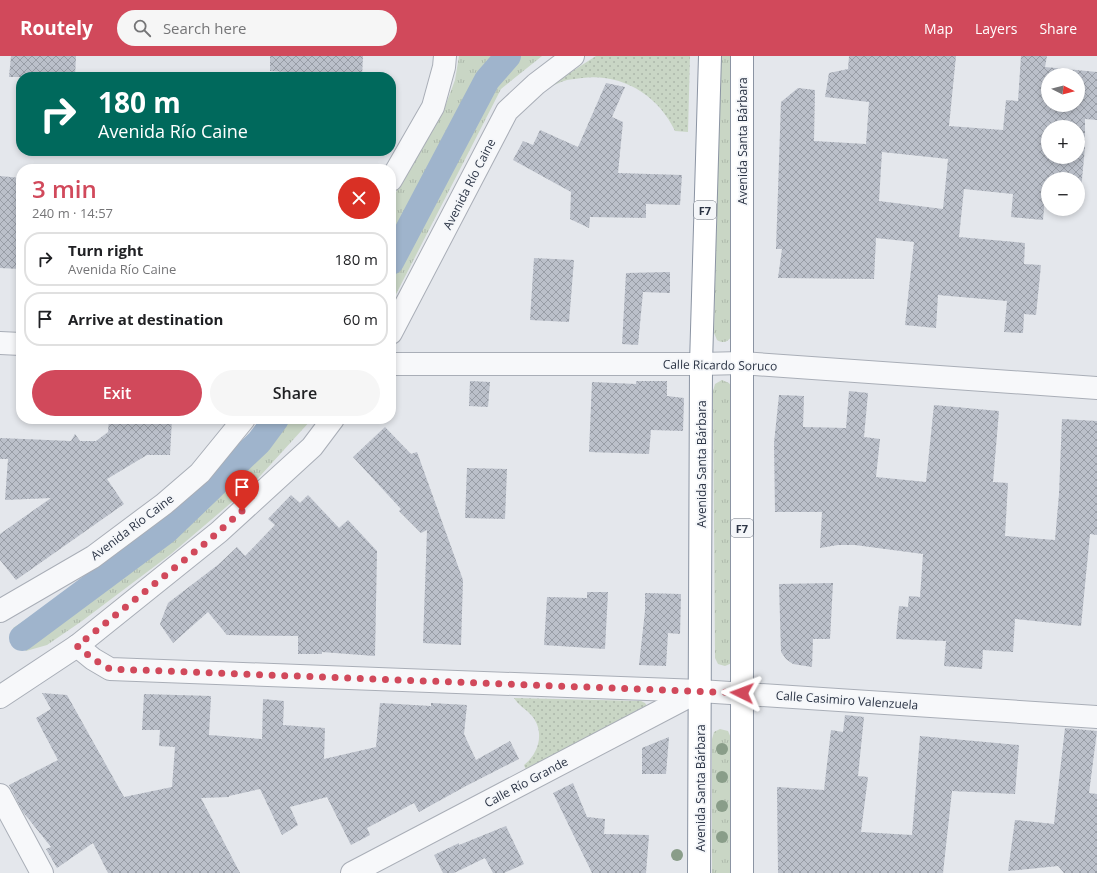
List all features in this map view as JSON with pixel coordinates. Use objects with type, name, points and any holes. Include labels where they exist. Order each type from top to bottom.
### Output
[{"type":"highway","name":"Avenida Santa Bárbara","points":[[699,873],[701,364],[710,56]]},
{"type":"highway","name":"Avenida Santa Bárbara","points":[[742,56],[742,873]]},
{"type":"street","points":[[396,171],[432,106],[444,67],[445,56]]},
{"type":"street","name":"Avenida Río Caine","points":[[396,323],[506,111],[536,84],[573,56]]},
{"type":"street","points":[[0,343],[16,344]]},
{"type":"street","name":"Calle Ricardo Soruco","points":[[396,364],[741,363],[1097,388]]},
{"type":"street","name":"Avenida Río Caine","points":[[0,611],[93,557],[164,504],[200,473],[240,424]]},
{"type":"street","points":[[1,695],[77,646],[219,532],[312,447],[329,424]]},
{"type":"street","name":"Calle Casimiro Valenzuela","points":[[77,646],[93,659],[110,669],[742,693],[1097,717]]},
{"type":"street","name":"Calle Río Grande","points":[[352,873],[700,691]]},
{"type":"street","points":[[0,795],[42,873]]},
{"type":"green space","points":[[459,56],[542,56],[501,89],[396,294],[396,192],[446,104],[455,80]]},
{"type":"green space","points":[[596,56],[690,56],[688,132],[675,131],[668,118],[649,97],[625,83],[597,77],[567,80],[546,88]]},
{"type":"green space","points":[[720,56],[733,56],[732,336],[729,340],[723,342],[717,340],[714,333]]},
{"type":"green space","points":[[722,380],[729,383],[731,386],[732,663],[725,666],[718,664],[715,658],[713,391],[715,384]]},
{"type":"green space","points":[[262,424],[307,424],[252,485],[171,554],[82,621],[47,645],[26,651],[13,628],[156,534],[209,486],[255,434]]},
{"type":"green space","points":[[514,698],[641,701],[647,706],[526,770],[524,765],[537,748],[539,735],[538,729],[532,716]]},
{"type":"green space","points":[[720,729],[728,731],[731,738],[731,873],[712,873],[712,739],[714,732]]},
{"type":"building","points":[[11,56],[76,56],[75,72],[16,72],[16,77],[9,77]]},
{"type":"building","points":[[270,56],[363,56],[362,72],[270,71]]},
{"type":"building","points":[[849,56],[956,56],[949,126],[1003,130],[1006,100],[1018,101],[1021,56],[1047,56],[1045,67],[1055,68],[1041,68],[1041,112],[1085,112],[1085,71],[1097,72],[1097,120],[1041,120],[1041,164],[1083,164],[1083,172],[1041,172],[1041,216],[1043,216],[1043,220],[1011,217],[1013,194],[964,189],[959,237],[1025,243],[1024,264],[1041,265],[1036,315],[1024,314],[1023,333],[1004,332],[1007,301],[938,295],[936,328],[905,325],[914,242],[876,238],[874,279],[778,278],[782,249],[776,249],[781,102],[798,88],[815,90],[814,141],[866,144],[869,102],[825,97],[829,73],[848,69]],"holes":[[[882,152],[948,159],[943,209],[879,201]]]},
{"type":"building","points":[[606,83],[625,87],[612,117],[623,122],[618,173],[682,175],[680,205],[646,204],[646,218],[590,217],[589,228],[570,219],[571,192],[513,160],[523,141],[533,145],[540,130],[578,147]]},
{"type":"building","points":[[0,176],[16,178],[16,269],[0,268]]},
{"type":"building","points":[[534,258],[574,260],[569,322],[530,320]]},
{"type":"building","points":[[670,272],[670,293],[643,292],[638,345],[622,344],[626,273]]},
{"type":"building","points":[[470,381],[490,382],[488,407],[469,406]]},
{"type":"building","points":[[636,381],[667,381],[667,396],[684,398],[683,431],[651,430],[649,454],[589,452],[592,382],[636,384]]},
{"type":"building","points":[[849,391],[868,393],[864,437],[880,439],[876,477],[926,482],[934,405],[999,411],[993,482],[1008,483],[1005,536],[1055,540],[1059,494],[1062,419],[1097,421],[1097,535],[1090,534],[1081,626],[1015,619],[1013,652],[983,650],[982,669],[944,666],[946,641],[896,639],[899,606],[908,607],[909,596],[920,597],[923,554],[855,545],[838,545],[820,548],[822,512],[775,512],[774,443],[779,395],[804,396],[803,427],[846,428]]},
{"type":"building","points":[[109,424],[172,424],[170,455],[147,455],[107,479],[124,504],[16,580],[0,560],[0,534],[51,498],[5,500],[8,459],[0,459],[0,438],[71,441],[75,434],[80,441],[96,441],[108,432]]},
{"type":"building","points":[[385,427],[411,454],[417,452],[463,580],[461,645],[423,643],[427,530],[421,533],[399,511],[401,509],[353,457]]},
{"type":"building","points":[[467,468],[507,469],[505,519],[465,518]]},
{"type":"building","points":[[291,495],[300,503],[308,495],[339,528],[348,520],[377,551],[375,656],[322,652],[322,654],[298,654],[298,636],[227,635],[208,612],[173,643],[160,624],[168,603],[219,564],[237,547],[245,556],[275,525],[268,519]]},
{"type":"building","points":[[833,583],[830,639],[813,639],[812,667],[793,664],[786,659],[781,652],[779,584]]},
{"type":"building","points":[[587,592],[608,592],[605,649],[544,645],[547,597],[587,598]]},
{"type":"building","points":[[645,593],[681,594],[680,634],[668,633],[666,666],[639,665],[645,611]]},
{"type":"building","points":[[42,693],[67,695],[124,797],[172,787],[175,747],[159,746],[160,730],[142,730],[144,694],[211,696],[209,735],[262,739],[263,699],[284,701],[283,725],[325,728],[324,759],[376,747],[380,703],[431,706],[431,703],[467,705],[464,734],[476,760],[510,741],[519,759],[419,812],[414,803],[367,828],[370,835],[351,845],[327,797],[290,807],[298,825],[282,835],[260,789],[229,797],[201,798],[240,873],[108,873],[93,843],[57,868],[46,849],[51,847],[23,812],[9,785],[58,760],[36,718],[51,709]]},
{"type":"building","points":[[845,715],[864,717],[858,776],[868,777],[861,832],[912,835],[920,736],[1019,745],[1015,794],[952,791],[943,873],[778,873],[777,787],[824,790],[831,730],[843,732]]},
{"type":"building","points":[[1065,728],[1097,731],[1089,793],[1097,794],[1097,873],[1064,873],[1058,866],[1008,871],[1015,820],[1054,824]]},
{"type":"building","points":[[669,737],[666,774],[642,774],[642,748]]},
{"type":"building","points":[[573,783],[587,817],[605,819],[604,834],[649,835],[646,873],[592,873],[553,793]]},
{"type":"building","points":[[506,826],[524,864],[504,873],[493,873],[485,858],[454,873],[443,873],[434,855],[459,843],[459,845]]},
{"type":"waterway","points":[[396,253],[487,80],[508,56]]},
{"type":"waterway","points":[[22,638],[166,531],[259,442],[272,424]]},
{"type":"route","points":[[242,511],[219,532],[141,596],[77,646],[93,659],[110,669],[742,693]]}]
